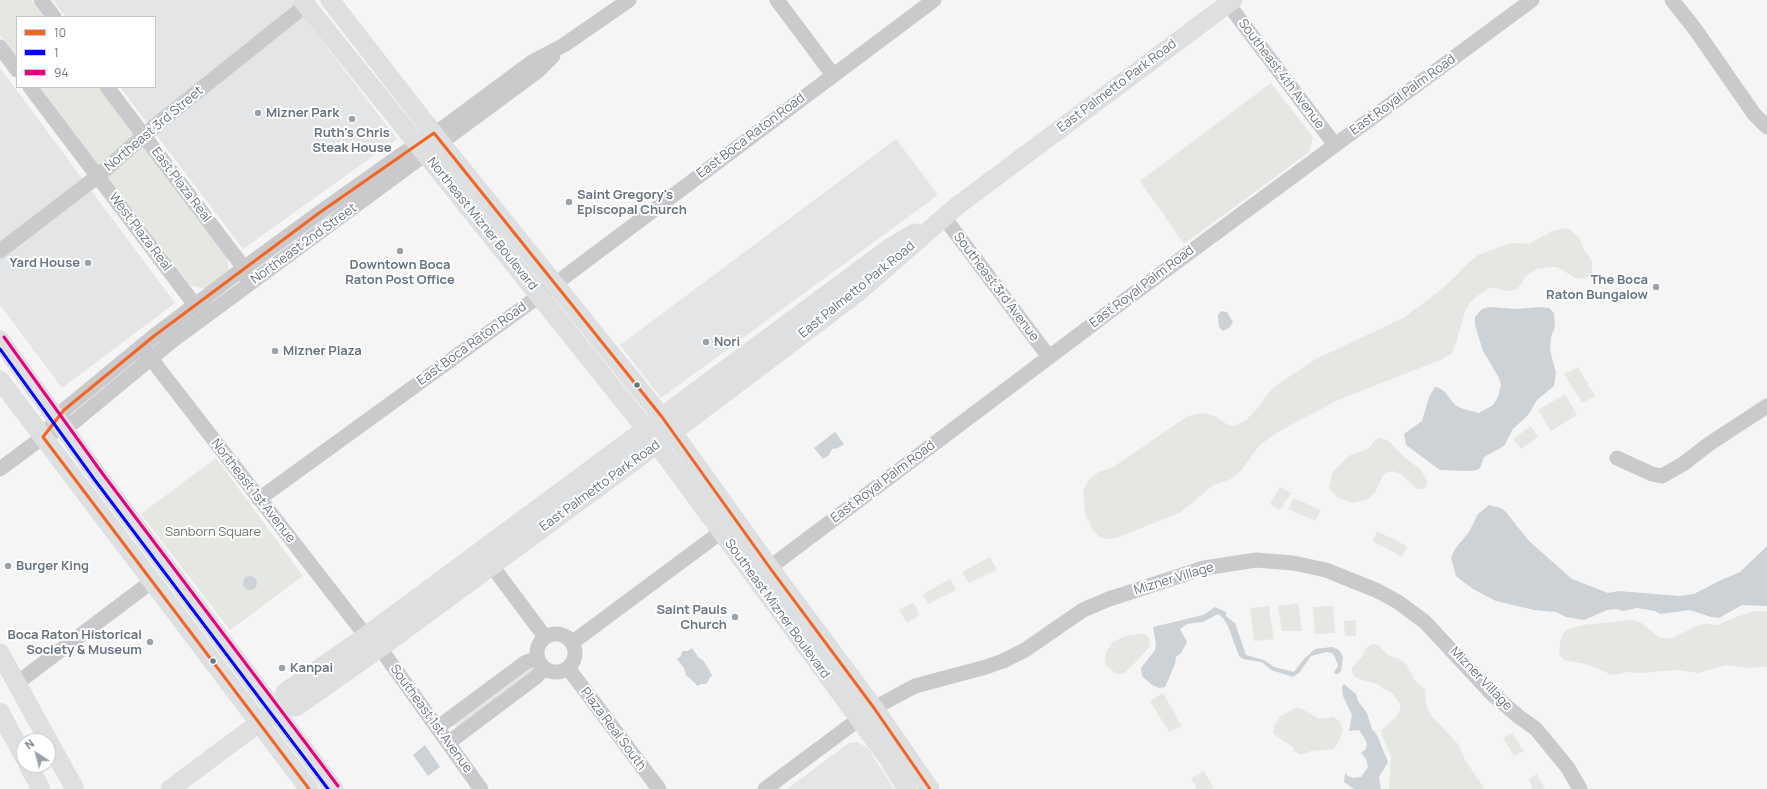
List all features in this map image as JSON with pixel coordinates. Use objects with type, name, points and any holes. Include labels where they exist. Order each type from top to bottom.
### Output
[{"type":"main road","name":"Northeast Mizner Boulevard","points":[[330,0],[667,425]]},
{"type":"main road","name":"East Palmetto Park Road","points":[[279,708],[296,707],[492,566],[891,247],[943,216],[1230,2]]},
{"type":"main road","name":"Northeast Mizner Boulevard","points":[[304,3],[652,437]]},
{"type":"main road","points":[[0,340],[60,423],[279,708],[334,789]]},
{"type":"main road","points":[[0,380],[151,582],[309,789]]},
{"type":"main road","name":"Southeast Mizner Boulevard","points":[[667,425],[858,719],[888,758],[908,789]]},
{"type":"main road","name":"East Palmetto Park Road","points":[[170,789],[279,708],[285,692],[652,437]]},
{"type":"main road","name":"Southeast Mizner Boulevard","points":[[652,437],[721,532],[763,573],[874,708],[930,789]]},
{"type":"main road","points":[[0,653],[75,789]]},
{"type":"main road","points":[[0,712],[16,742]]},
{"type":"main road","points":[[32,773],[41,789]]},
{"type":"street","points":[[41,0],[53,16]]},
{"type":"street","name":"Northeast 2nd Street","points":[[0,469],[60,423],[74,422],[195,305],[244,268],[324,209],[422,149],[510,85],[538,71],[564,46],[628,0]]},
{"type":"street","points":[[777,0],[833,75]]},
{"type":"street","name":"East Boca Raton Road","points":[[259,499],[539,296],[934,0]]},
{"type":"street","name":"East Royal Palm Road","points":[[763,573],[1049,357],[1532,0]]},
{"type":"street","points":[[1672,0],[1699,35],[1754,114],[1767,126]]},
{"type":"street","name":"Southeast 4th Avenue","points":[[1230,2],[1335,145]]},
{"type":"street","name":"Northeast 3rd Street","points":[[0,251],[98,176],[157,124],[304,3]]},
{"type":"street","points":[[0,47],[16,69]]},
{"type":"street","name":"West Plaza Real","points":[[31,88],[195,305]]},
{"type":"street","name":"East Plaza Real","points":[[108,88],[244,268],[247,286]]},
{"type":"street","name":"Northeast 2nd Street","points":[[146,352],[212,311],[247,286],[422,149]]},
{"type":"street","name":"Southeast 3rd Avenue","points":[[943,216],[1049,357]]},
{"type":"street","points":[[195,305],[212,311]]},
{"type":"street","name":"Northeast 1st Avenue","points":[[146,352],[366,636]]},
{"type":"street","points":[[1617,458],[1652,474],[1662,476],[1684,464],[1709,444],[1767,406]]},
{"type":"street","points":[[573,642],[721,532]]},
{"type":"street","name":"Mizner Village","points":[[765,789],[874,708],[915,686],[1003,661],[1025,650],[1083,610],[1109,599],[1204,568],[1256,560],[1294,563],[1326,570],[1378,591],[1398,602],[1425,622],[1491,693],[1536,729],[1570,770],[1580,789]]},
{"type":"street","points":[[492,566],[545,637]]},
{"type":"street","points":[[17,683],[151,582]]},
{"type":"street","points":[[436,728],[526,662],[541,663],[556,672],[568,668],[575,659],[575,648],[573,642],[563,634],[550,634],[545,637],[538,647],[541,663],[536,677],[448,743]]},
{"type":"street","name":"Southeast 1st Avenue","points":[[380,648],[448,743],[475,787]]},
{"type":"street","name":"Plaza Real South","points":[[568,668],[658,789]]},
{"type":"shaded area","name":"Mizner Park","points":[[53,0],[291,0],[397,139],[243,249],[121,88],[156,88],[156,16],[65,16]]},
{"type":"shaded area","points":[[0,68],[175,303],[62,388],[0,305]]},
{"type":"shaded area","points":[[896,139],[938,195],[661,398],[620,345]]},
{"type":"shaded area","points":[[1490,307],[1516,309],[1541,307],[1549,308],[1554,313],[1555,327],[1551,337],[1550,350],[1556,373],[1554,386],[1537,400],[1528,415],[1513,429],[1504,446],[1484,457],[1480,468],[1477,470],[1468,471],[1440,470],[1406,445],[1404,434],[1422,421],[1429,397],[1435,387],[1444,391],[1455,405],[1463,409],[1479,413],[1493,405],[1498,397],[1501,385],[1499,378],[1483,351],[1475,325],[1475,317],[1482,309]]},
{"type":"shaded area","points":[[1221,311],[1227,312],[1233,322],[1230,327],[1223,331],[1219,327],[1218,315]]},
{"type":"shaded area","points":[[835,432],[844,444],[838,448],[832,449],[829,455],[823,459],[814,448]]},
{"type":"shaded area","points":[[1489,505],[1501,508],[1505,511],[1529,541],[1572,579],[1608,593],[1619,591],[1679,596],[1694,594],[1740,572],[1767,546],[1767,606],[1742,605],[1719,618],[1690,610],[1660,614],[1655,611],[1637,608],[1622,611],[1617,609],[1607,610],[1584,620],[1566,617],[1556,612],[1534,610],[1496,601],[1473,589],[1456,576],[1451,558],[1455,549],[1469,532],[1478,514]]},
{"type":"shaded area","points":[[250,576],[255,578],[257,583],[255,588],[250,590],[245,588],[243,583],[245,578]]},
{"type":"shaded area","points":[[1215,607],[1226,612],[1226,616],[1235,623],[1246,655],[1264,660],[1274,667],[1294,672],[1304,659],[1315,649],[1332,647],[1339,650],[1343,657],[1341,671],[1338,674],[1335,674],[1334,672],[1338,666],[1335,657],[1332,653],[1326,652],[1311,656],[1299,673],[1293,677],[1271,670],[1262,662],[1243,659],[1239,656],[1228,626],[1223,618],[1218,614],[1203,622],[1187,624],[1180,629],[1187,642],[1181,653],[1176,657],[1175,664],[1165,687],[1159,688],[1152,685],[1142,676],[1141,668],[1155,650],[1156,645],[1153,627],[1203,615]]},
{"type":"shaded area","points":[[692,648],[699,658],[703,660],[712,675],[706,684],[701,684],[698,686],[686,675],[684,668],[677,659],[681,656],[682,651],[688,651]]},
{"type":"shaded area","points":[[1344,684],[1356,694],[1358,701],[1367,713],[1372,729],[1377,735],[1388,762],[1379,777],[1381,789],[1354,789],[1344,782],[1345,773],[1354,778],[1361,777],[1368,767],[1366,759],[1361,753],[1366,749],[1367,744],[1365,739],[1359,730],[1349,731],[1352,715],[1343,696],[1342,686]]},
{"type":"shaded area","points":[[857,742],[868,748],[894,789],[787,789],[849,743]]},
{"type":"shaded area","points":[[425,745],[440,767],[428,776],[413,755]]},
{"type":"green space","points":[[0,0],[31,0],[43,16],[16,16],[16,57],[0,35]]},
{"type":"green space","points":[[1271,83],[1313,137],[1309,152],[1184,244],[1140,181]]},
{"type":"green space","points":[[40,88],[99,88],[227,257],[229,274],[206,289],[190,285]]},
{"type":"green space","points":[[1562,228],[1569,229],[1579,238],[1592,261],[1592,273],[1589,277],[1577,279],[1557,267],[1552,267],[1537,269],[1525,277],[1521,285],[1515,290],[1504,291],[1498,288],[1489,288],[1477,296],[1469,304],[1465,311],[1455,347],[1451,354],[1443,359],[1338,400],[1276,433],[1259,446],[1240,472],[1231,479],[1212,486],[1181,512],[1119,537],[1108,539],[1099,537],[1091,527],[1085,514],[1083,491],[1089,479],[1099,472],[1113,467],[1188,416],[1203,413],[1215,416],[1228,425],[1234,426],[1246,420],[1258,408],[1271,389],[1316,359],[1403,318],[1437,293],[1478,255],[1507,244],[1528,244]]},
{"type":"green space","points":[[1578,367],[1595,396],[1582,403],[1564,374]]},
{"type":"green space","points":[[1565,394],[1577,415],[1551,431],[1538,410]]},
{"type":"green space","points":[[1531,426],[1538,437],[1521,449],[1513,439]]},
{"type":"green space","points":[[1380,438],[1389,441],[1404,457],[1421,470],[1427,480],[1427,486],[1423,489],[1417,489],[1402,475],[1393,471],[1383,475],[1375,493],[1366,500],[1352,503],[1337,497],[1329,488],[1332,473],[1350,455],[1366,450],[1375,440]]},
{"type":"green space","name":"Sanborn Square","points":[[216,458],[303,576],[230,630],[141,514]]},
{"type":"green space","points":[[1280,487],[1291,493],[1280,510],[1270,504]]},
{"type":"green space","points":[[1294,498],[1321,510],[1315,521],[1288,509]]},
{"type":"green space","points":[[1377,531],[1407,546],[1402,557],[1373,541]]},
{"type":"green space","points":[[990,557],[997,570],[969,583],[962,572]]},
{"type":"green space","points":[[950,579],[956,590],[928,604],[923,594]]},
{"type":"green space","points":[[913,602],[920,615],[907,623],[899,610]]},
{"type":"green space","points":[[1298,603],[1302,631],[1282,631],[1278,606]]},
{"type":"green space","points":[[1269,606],[1274,639],[1254,641],[1250,608]]},
{"type":"green space","points":[[1333,606],[1335,633],[1315,634],[1313,607]]},
{"type":"green space","points":[[1755,611],[1767,611],[1767,666],[1765,667],[1749,668],[1726,665],[1698,673],[1676,670],[1641,673],[1629,672],[1612,675],[1586,664],[1564,660],[1559,654],[1560,641],[1566,630],[1583,625],[1631,620],[1640,622],[1660,638],[1672,638],[1699,625],[1718,625]]},
{"type":"green space","points":[[1356,620],[1356,636],[1345,636],[1344,621]]},
{"type":"green space","points":[[1139,634],[1149,637],[1150,646],[1133,665],[1123,674],[1117,674],[1105,665],[1106,652],[1113,642],[1125,636]]},
{"type":"green space","points":[[1372,644],[1378,645],[1388,655],[1399,659],[1407,665],[1415,681],[1425,689],[1426,704],[1430,714],[1459,745],[1466,762],[1485,789],[1389,789],[1391,756],[1382,736],[1382,730],[1397,716],[1400,709],[1400,704],[1393,694],[1375,683],[1361,680],[1354,676],[1352,672],[1352,668],[1361,658],[1366,648]]},
{"type":"green space","points":[[529,667],[537,667],[460,726],[453,726],[455,722]]},
{"type":"green space","points":[[1163,693],[1182,726],[1169,732],[1150,701]]},
{"type":"green space","points":[[1296,708],[1302,709],[1320,719],[1333,717],[1340,722],[1343,731],[1338,743],[1333,749],[1311,751],[1301,755],[1294,751],[1293,747],[1273,733],[1274,726],[1280,716]]},
{"type":"green space","points":[[1512,733],[1524,751],[1514,756],[1503,738]]},
{"type":"green space","points":[[1204,771],[1214,789],[1197,789],[1191,778]]},
{"type":"green space","points":[[1537,774],[1545,789],[1533,789],[1528,779]]},
{"type":"transit line","name":"10","points":[[309,789],[43,437],[64,410],[154,336],[319,213],[434,133],[662,417],[770,568],[874,708],[930,789]]},
{"type":"transit line","name":"94","points":[[4,337],[102,473],[338,786]]},
{"type":"transit line","name":"1","points":[[0,349],[94,479],[328,789]]},
{"type":"place","name":"Mizner Park","points":[[258,113]]},
{"type":"place","name":"Ruth's Chris Steak House","points":[[352,119]]},
{"type":"place","name":"Saint Gregory's Episcopal Church","points":[[569,202]]},
{"type":"place","name":"Downtown Boca Raton Post Office","points":[[400,251]]},
{"type":"place","name":"Yard House","points":[[88,263]]},
{"type":"place","name":"The Boca Raton Bungalow","points":[[1656,287]]},
{"type":"place","name":"Nori","points":[[706,342]]},
{"type":"place","name":"Mizner Plaza","points":[[275,351]]},
{"type":"place","name":"Burger King","points":[[8,566]]},
{"type":"place","name":"Saint Pauls Church","points":[[735,617]]},
{"type":"place","name":"Boca Raton Historical Society & Museum","points":[[150,642]]},
{"type":"place","name":"Kanpai","points":[[282,668]]}]
